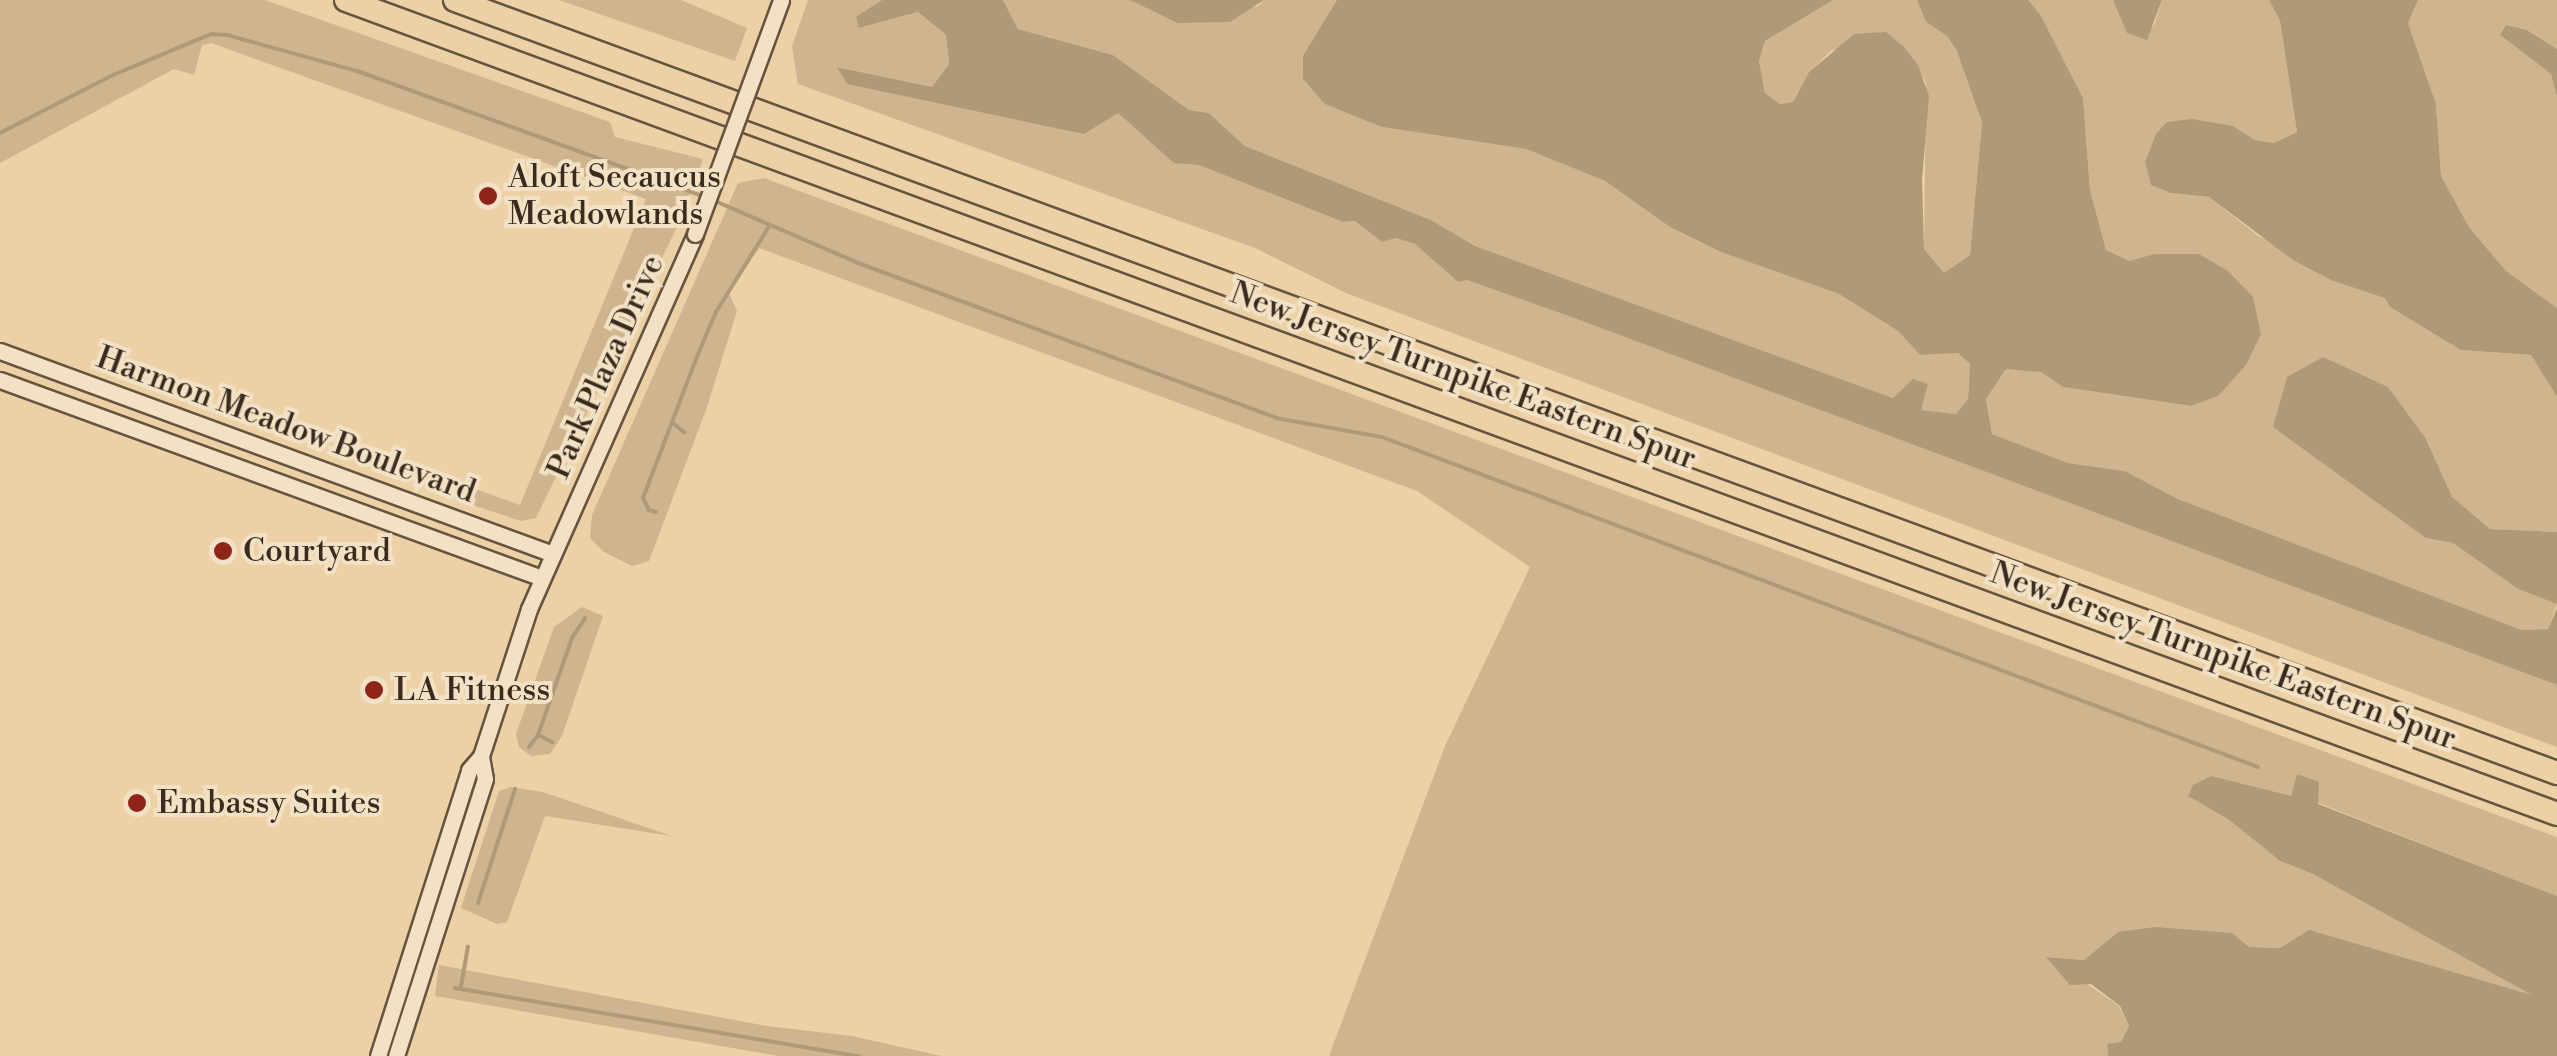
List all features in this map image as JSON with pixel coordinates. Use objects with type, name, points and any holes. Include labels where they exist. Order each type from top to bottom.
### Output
[{"type":"highway","name":"New Jersey Turnpike Eastern Spur","points":[[346,0],[2557,814]]},
{"type":"highway","name":"New Jersey Turnpike Eastern Spur","points":[[456,0],[2557,774]]},
{"type":"street","name":"Park Plaza Drive","points":[[378,1056],[485,779],[480,756],[542,578],[695,234],[782,0]]},
{"type":"street","name":"Harmon Meadow Boulevard","points":[[0,350],[553,554]]},
{"type":"street","name":"Harmon Meadow Boulevard","points":[[0,380],[542,578]]},
{"type":"street","name":"Park Plaza Drive","points":[[396,1056],[432,923]]},
{"type":"shaded area","points":[[0,0],[265,0],[610,122],[615,137],[703,159],[678,225],[536,518],[521,521],[427,490],[419,477],[433,474],[520,505],[646,199],[211,43],[202,45],[194,75],[174,69],[0,163]]},
{"type":"shaded area","points":[[559,0],[681,0],[747,28],[735,61]]},
{"type":"shaded area","points":[[808,0],[882,0],[860,28],[918,12],[946,35],[949,64],[932,87],[838,67],[847,84],[1118,113],[1174,162],[1199,165],[1343,222],[1355,221],[1382,242],[1396,238],[1415,244],[1458,282],[1467,280],[1574,318],[2557,685],[2557,747],[1346,293],[1255,248],[798,84],[792,46]]},
{"type":"shaded area","points":[[882,0],[1003,0],[1018,29],[1113,55],[1189,110],[1209,113],[1245,146],[1431,220],[1475,246],[1893,398],[1913,379],[1928,384],[1921,410],[1956,414],[1968,399],[1970,364],[1958,353],[1920,355],[1898,331],[1839,294],[1721,252],[1670,227],[1605,181],[1526,149],[1382,127],[1325,104],[1303,79],[1303,56],[1337,0],[1833,0],[1765,41],[1759,61],[1765,93],[1780,104],[1793,102],[1809,72],[1854,34],[1886,32],[1904,47],[1918,65],[1929,96],[1922,180],[1924,249],[1944,273],[1970,255],[1982,122],[1957,51],[1947,36],[1926,22],[1917,0],[2028,0],[2040,14],[2083,98],[2090,190],[2106,250],[2129,261],[2154,254],[2199,254],[2228,271],[2253,297],[2261,334],[2246,365],[2218,396],[2191,406],[2063,387],[2041,372],[2006,369],[1986,399],[1992,434],[2068,463],[2125,471],[2178,499],[2522,630],[2548,629],[2557,608],[2557,685],[1574,318],[1467,280],[1458,282],[1415,244],[1396,238],[1382,242],[1355,221],[1343,222],[1199,165],[1174,163],[1118,113],[1084,134],[847,84],[837,67],[932,87],[949,64],[946,35],[918,12],[859,28],[856,17]]},
{"type":"shaded area","points":[[1003,0],[1130,0],[1177,23],[1258,6],[1264,0],[1337,0],[1313,45],[1382,127],[1526,149],[1605,181],[1670,227],[1721,252],[1839,294],[1898,331],[1920,355],[1958,353],[1970,364],[1968,399],[1956,414],[1920,410],[1928,385],[1893,398],[1475,246],[1431,220],[1245,146],[1209,113],[1189,110],[1113,55],[1018,29]]},
{"type":"shaded area","points":[[1130,0],[1264,0],[1230,22],[1177,23]]},
{"type":"shaded area","points":[[1833,0],[1917,0],[1926,22],[1947,36],[1957,51],[1979,104],[1982,122],[1970,255],[1944,273],[1924,249],[1926,82],[1904,47],[1832,50],[1809,72],[1793,102],[1780,104],[1765,93],[1759,61],[1765,41]]},
{"type":"shaded area","points":[[2028,0],[2113,0],[2127,33],[2154,26],[2162,0],[2269,0],[2280,21],[2297,132],[2274,143],[2255,140],[2233,126],[2171,193],[2209,197],[2257,235],[2386,298],[2461,350],[2531,355],[2557,397],[2557,532],[2490,529],[2452,498],[2426,439],[2334,467],[2426,538],[2453,543],[2518,589],[2557,604],[2548,629],[2522,630],[2178,499],[2125,471],[2068,463],[1992,434],[1986,399],[2006,369],[2041,371],[2063,387],[2191,406],[2218,395],[2246,365],[2154,254],[2129,261],[2106,251],[2090,190],[2083,98],[2040,14]]},
{"type":"shaded area","points":[[2113,0],[2162,0],[2147,40],[2127,33]]},
{"type":"shaded area","points":[[2269,0],[2418,0],[2408,23],[2436,104],[2441,176],[2469,227],[2506,271],[2557,308],[2557,397],[2531,355],[2461,350],[2390,307],[2385,298],[2331,280],[2293,260],[2209,197],[2171,193],[2151,185],[2145,162],[2156,134],[2167,122],[2192,119],[2233,126],[2255,140],[2274,143],[2297,132],[2280,21]]},
{"type":"shaded area","points":[[2418,0],[2557,0],[2557,49],[2527,30],[2506,25],[2500,35],[2551,74],[2557,97],[2557,308],[2506,271],[2469,227],[2441,176],[2436,104],[2408,23]]},
{"type":"shaded area","points":[[2506,25],[2527,30],[2557,49],[2557,97],[2551,74],[2500,35]]},
{"type":"shaded area","points":[[764,178],[2557,837],[2557,896],[2318,803],[2298,775],[2292,797],[2211,776],[2228,819],[2280,861],[2313,874],[2538,997],[2309,931],[2280,948],[2249,947],[2232,933],[2118,932],[2084,960],[2048,957],[2119,1006],[2129,1026],[2121,1042],[2107,1045],[2108,1056],[1329,1056],[1445,746],[1530,567],[1417,491],[759,248],[729,293],[737,311],[706,410],[649,561],[632,566],[604,552],[590,538],[592,515],[738,183]]},
{"type":"shaded area","points":[[2323,357],[2388,387],[2426,439],[2452,497],[2490,529],[2557,532],[2557,604],[2518,589],[2453,543],[2426,538],[2273,427],[2287,377]]},
{"type":"shaded area","points":[[582,607],[603,616],[562,736],[550,754],[531,756],[519,747],[516,734],[554,627]]},
{"type":"shaded area","points":[[2297,774],[2319,782],[2318,804],[2557,896],[2557,1056],[2108,1056],[2107,1044],[2121,1042],[2129,1026],[2120,1006],[2091,984],[2070,985],[2046,957],[2084,960],[2118,932],[2155,927],[2232,933],[2249,947],[2280,948],[2309,930],[2532,995],[2313,874],[2280,861],[2228,819],[2188,796],[2193,785],[2211,776],[2291,796]]},
{"type":"shaded area","points":[[510,787],[543,792],[672,836],[545,816],[507,922],[497,924],[461,908],[499,791]]},
{"type":"shaded area","points":[[439,965],[767,1026],[852,1036],[941,1056],[778,1056],[435,996]]},
{"type":"waterway","points":[[0,133],[113,75],[211,34],[227,35],[360,72],[706,197]]},
{"type":"waterway","points":[[715,201],[858,263],[1276,418],[1382,437],[2258,767]]},
{"type":"waterway","points":[[656,512],[649,510],[643,498],[698,354],[716,312],[770,225]]},
{"type":"waterway","points":[[674,424],[684,432]]},
{"type":"waterway","points":[[529,747],[538,735],[572,638],[585,618]]},
{"type":"waterway","points":[[538,735],[552,742]]},
{"type":"waterway","points":[[478,903],[515,789]]},
{"type":"waterway","points":[[461,986],[468,947]]},
{"type":"waterway","points":[[455,988],[859,1056]]},
{"type":"place","name":"Aloft Secaucus Meadowlands","points":[[488,196]]},
{"type":"place","name":"Courtyard","points":[[223,551]]},
{"type":"place","name":"LA Fitness","points":[[374,690]]},
{"type":"place","name":"Embassy Suites","points":[[137,803]]}]
